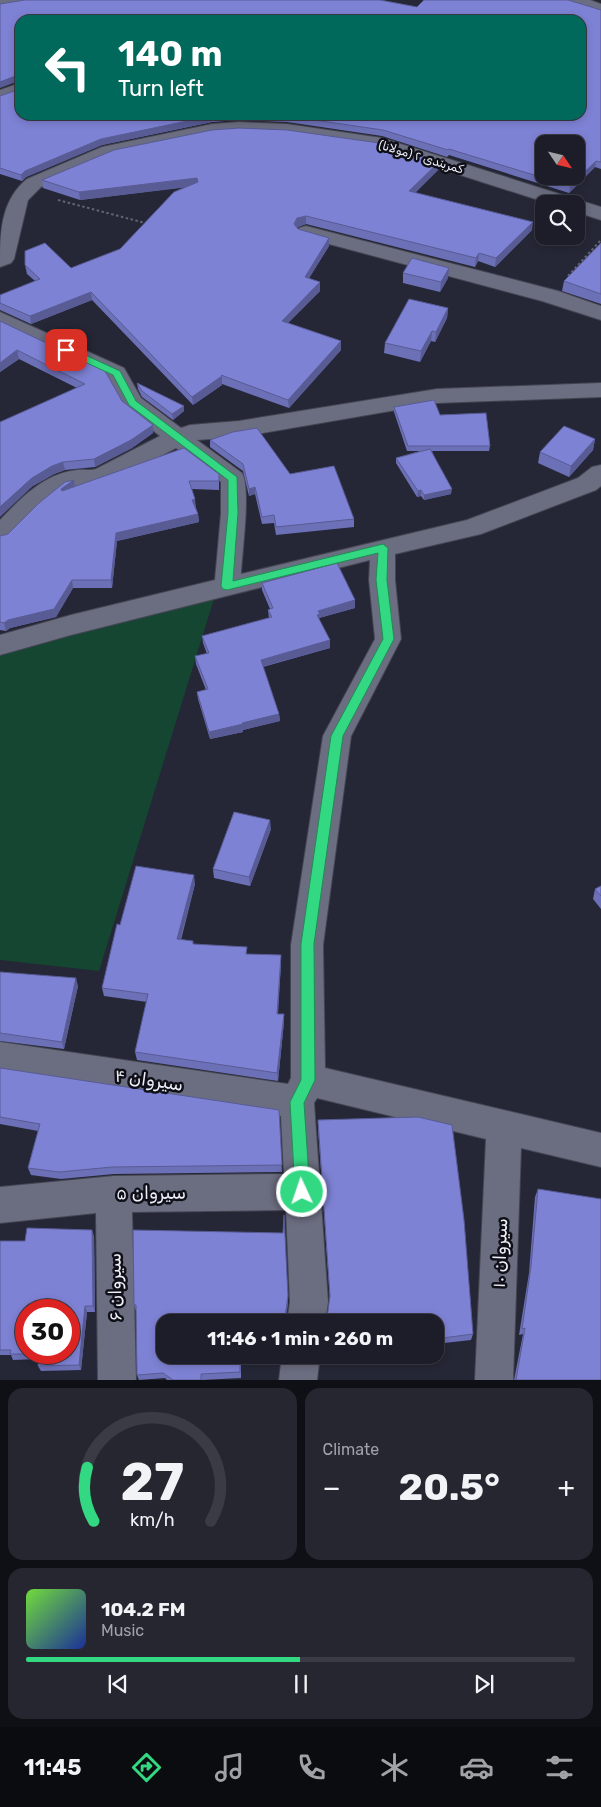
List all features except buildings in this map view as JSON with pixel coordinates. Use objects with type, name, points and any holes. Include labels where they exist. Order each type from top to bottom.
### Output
[{"type":"street","points":[[0,4],[21,0]]},
{"type":"street","points":[[573,0],[601,10]]},
{"type":"street","points":[[0,96],[15,90]]},
{"type":"street","name":"کمربندی ۲ (مولانا)","points":[[24,191],[34,183],[71,166],[109,152],[190,133],[239,128],[320,133],[382,144],[544,195]]},
{"type":"street","points":[[0,261],[4,258],[18,200],[24,191]]},
{"type":"street","points":[[585,208],[601,214]]},
{"type":"street","points":[[306,232],[550,296],[601,313]]},
{"type":"street","points":[[0,319],[116,374],[132,402],[233,479],[233,513],[227,586]]},
{"type":"street","points":[[0,535],[30,504],[58,483],[77,478],[89,479],[104,475],[156,446],[190,433],[239,429],[437,396],[601,390]]},
{"type":"street","points":[[0,645],[227,586],[472,528],[586,484],[601,473]]},
{"type":"street","points":[[307,1314],[309,1302],[302,1192],[307,944],[337,736],[388,639],[382,580],[383,548]]},
{"type":"street","name":"سیروان ۴","points":[[0,1058],[303,1091],[504,1127],[601,1150]]},
{"type":"street","name":"سیروان ۱۰","points":[[494,1380],[504,1127]]},
{"type":"street","name":"سیروان ۵","points":[[0,1205],[114,1194],[302,1192]]},
{"type":"street","name":"سیروان ۶","points":[[114,1194],[117,1380]]},
{"type":"street","points":[[298,1380],[300,1364]]},
{"type":"path","points":[[24,191],[157,226]]},
{"type":"path","points":[[550,296],[601,240]]},
{"type":"green space","points":[[217,589],[99,971],[0,960],[0,648]]},
{"type":"route","points":[[66,350],[116,374],[132,402],[233,479],[233,513],[227,586],[383,548],[382,580],[388,639],[337,736],[307,944],[308,1080],[297,1102],[302,1192]]}]
